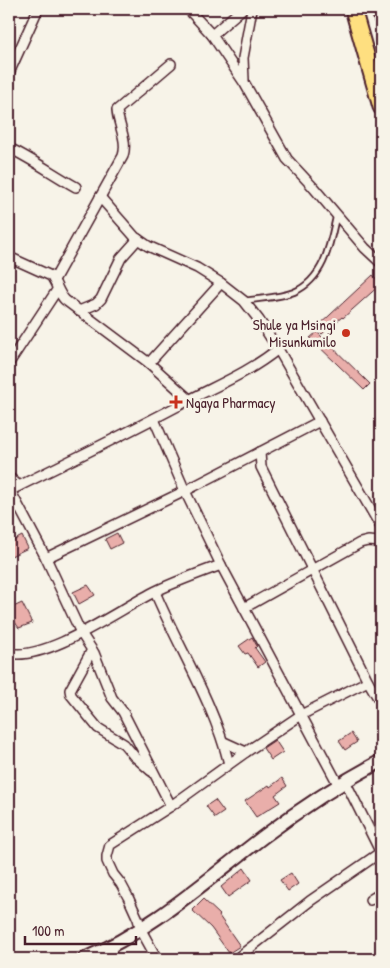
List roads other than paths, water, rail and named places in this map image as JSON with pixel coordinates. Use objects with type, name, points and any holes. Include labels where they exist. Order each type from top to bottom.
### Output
[{"type":"highway","points":[[353,9],[381,107]]},
{"type":"street","points":[[9,73],[37,10],[25,9]]},
{"type":"street","points":[[107,9],[112,9]]},
{"type":"street","points":[[188,9],[212,35],[245,84],[287,159],[313,186],[336,217],[364,248],[381,263]]},
{"type":"street","points":[[212,35],[242,9]]},
{"type":"street","points":[[245,84],[243,58],[252,9]]},
{"type":"street","points":[[376,9],[381,26]]},
{"type":"street","points":[[54,280],[125,150],[123,132],[117,112],[118,108],[171,64]]},
{"type":"street","points":[[9,148],[30,158],[54,175],[76,187]]},
{"type":"street","points":[[100,197],[138,239],[148,246],[197,268],[244,301],[278,349],[381,527]]},
{"type":"street","points":[[79,311],[96,304],[101,299],[120,258],[138,239]]},
{"type":"street","points":[[9,256],[47,274],[54,280],[57,290],[64,300],[149,363],[190,400]]},
{"type":"street","points":[[149,363],[222,284]]},
{"type":"street","points":[[9,363],[57,290]]},
{"type":"street","points":[[171,806],[123,712],[110,694],[92,650],[81,633],[46,558],[9,490],[154,419],[259,364],[278,349]]},
{"type":"street","points":[[154,419],[185,491],[221,565],[301,714],[381,852],[310,901],[236,959]]},
{"type":"street","points":[[46,558],[185,491],[320,421]]},
{"type":"street","points":[[260,452],[261,467],[368,681],[381,703]]},
{"type":"street","points":[[246,459],[261,467]]},
{"type":"street","points":[[9,476],[19,486]]},
{"type":"street","points":[[244,608],[360,543],[368,541],[381,542]]},
{"type":"street","points":[[9,653],[17,655],[36,652],[81,633],[155,592],[221,565]]},
{"type":"street","points":[[155,592],[224,742],[229,764]]},
{"type":"street","points":[[92,650],[70,690],[70,695],[98,728],[124,744],[155,775]]},
{"type":"street","points":[[157,959],[141,930],[138,918],[121,884],[113,874],[107,856],[112,844],[171,806],[301,714],[368,681]]},
{"type":"street","points":[[224,742],[246,752]]},
{"type":"street","points":[[84,959],[141,930],[200,888],[263,837],[342,782],[381,761]]},
{"type":"street","points":[[370,900],[381,893]]},
{"type":"street","points":[[112,946],[112,959]]},
{"type":"lane","points":[[244,301],[294,292],[309,282],[326,257],[336,217]]},
{"type":"place","name":"Shule ya Msingi Misunkumilo","points":[[346,333]]},
{"type":"place","name":"Ngaya Pharmacy","points":[[176,402]]}]
